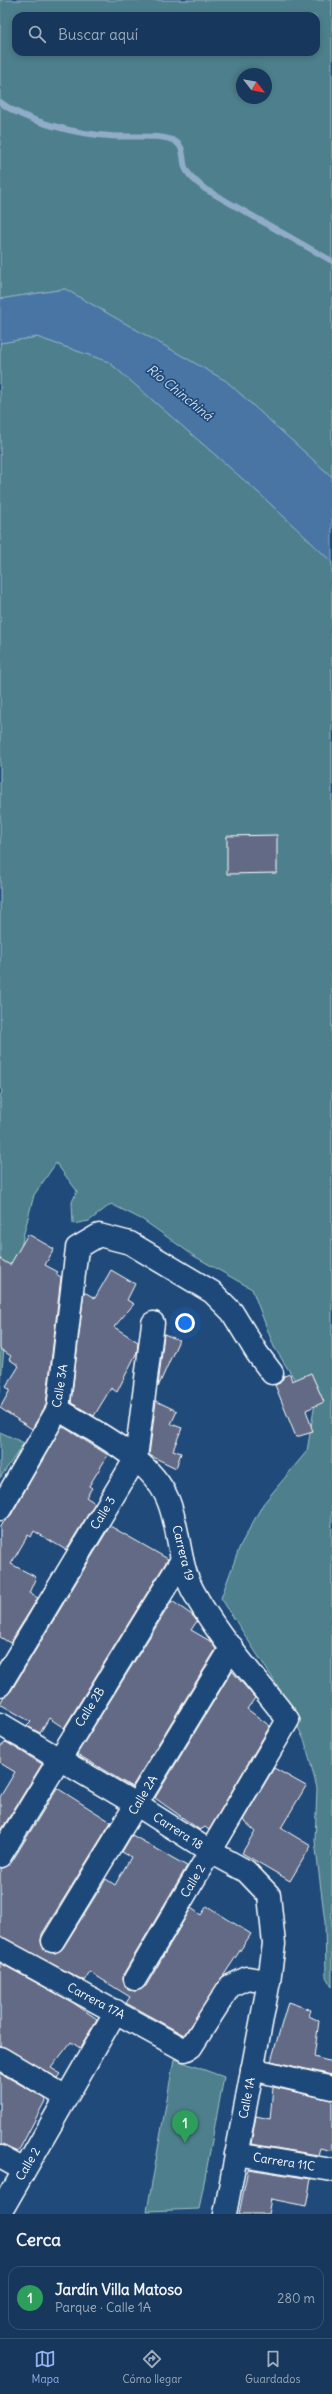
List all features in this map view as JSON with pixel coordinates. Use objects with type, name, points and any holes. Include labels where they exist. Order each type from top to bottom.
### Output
[{"type":"street","name":"Calle 3A","points":[[0,1509],[58,1409],[77,1248],[99,1235],[115,1237],[130,1243],[212,1292],[232,1312],[257,1353],[272,1372]]},
{"type":"street","name":"Calle 3","points":[[0,1685],[136,1458],[153,1323]]},
{"type":"street","name":"Carrera 19","points":[[58,1409],[136,1458],[158,1483],[168,1499],[177,1528],[182,1560],[192,1588],[206,1615],[288,1720]]},
{"type":"street","name":"Calle 2B","points":[[0,1856],[58,1759],[182,1560]]},
{"type":"street","name":"Calle 2A","points":[[52,1941],[137,1805],[232,1647]]},
{"type":"street","name":"Calle 2","points":[[135,1979],[288,1720]]},
{"type":"street","name":"Carrera 18","points":[[0,1724],[137,1805],[211,1852],[246,1871],[269,1896],[273,1918]]},
{"type":"street","name":"Calle 1A","points":[[225,2214],[269,1981],[274,1944],[273,1918]]},
{"type":"street","name":"Carrera 17A","points":[[0,1949],[185,2050],[191,2047],[230,1986],[247,1978],[269,1981]]},
{"type":"street","name":"Calle 2","points":[[0,2213],[116,2011]]},
{"type":"street","points":[[0,2058],[66,2097]]},
{"type":"street","points":[[252,2069],[332,2088]]},
{"type":"street","name":"Carrera 11C","points":[[236,2154],[332,2170]]},
{"type":"street","points":[[0,2157],[24,2170]]},
{"type":"green space","points":[[0,0],[332,0],[332,477],[226,381],[65,289],[0,299]]},
{"type":"green space","points":[[37,337],[109,362],[260,494],[332,562],[332,1987],[326,1977],[325,1922],[315,1841],[317,1788],[305,1742],[282,1693],[221,1598],[240,1546],[263,1504],[307,1451],[315,1403],[295,1380],[274,1347],[252,1289],[194,1256],[143,1220],[111,1204],[89,1221],[73,1224],[72,1202],[77,1191],[56,1163],[34,1195],[24,1233],[7,1315],[0,1392],[0,1097],[2,1091],[0,1088],[0,343]]},
{"type":"green space","points":[[0,1432],[24,1443],[0,1478]]},
{"type":"green space","points":[[174,2059],[224,2077],[199,2209],[147,2211]]},
{"type":"water","name":"Río Chinchiná","points":[[65,289],[226,381],[332,477],[332,562],[260,494],[109,362],[37,337],[0,343],[0,299]]},
{"type":"building","points":[[277,835],[277,873],[227,874],[227,836]]},
{"type":"building","points":[[28,1234],[54,1249],[45,1265],[58,1272],[56,1274],[61,1277],[46,1405],[32,1429],[0,1408],[10,1390],[6,1387],[19,1366],[9,1359],[11,1356],[0,1349],[0,1259],[10,1265]]},
{"type":"building","points":[[111,1270],[135,1284],[127,1300],[134,1304],[114,1327],[138,1342],[137,1352],[117,1392],[111,1388],[94,1416],[71,1403],[84,1292],[95,1298]]},
{"type":"building","points":[[164,1334],[179,1340],[158,1387]]},
{"type":"building","points":[[311,1373],[324,1402],[306,1410],[313,1432],[296,1437],[275,1385],[280,1383],[284,1376],[290,1374],[292,1381]]},
{"type":"building","points":[[156,1401],[177,1411],[171,1424],[182,1428],[173,1450],[181,1453],[176,1468],[149,1455]]},
{"type":"building","points":[[62,1426],[108,1455],[89,1486],[92,1488],[86,1497],[95,1503],[66,1550],[34,1531],[31,1537],[28,1535],[11,1564],[36,1577],[29,1593],[38,1598],[10,1643],[0,1637],[0,1526],[11,1515]]},
{"type":"building","points":[[110,1526],[168,1559],[64,1728],[49,1718],[40,1733],[27,1726],[31,1722],[0,1704],[4,1696],[11,1691]]},
{"type":"building","points":[[172,1601],[192,1615],[197,1621],[191,1630],[210,1641],[216,1649],[132,1787],[77,1754]]},
{"type":"building","points":[[232,1671],[255,1698],[247,1709],[270,1726],[209,1830],[205,1827],[200,1830],[155,1798]]},
{"type":"building","points":[[6,1742],[42,1764],[0,1832],[0,1797],[15,1772],[0,1763],[0,1747]]},
{"type":"building","points":[[274,1768],[306,1786],[281,1828],[311,1846],[290,1881],[242,1853],[255,1831],[243,1820]]},
{"type":"building","points":[[57,1788],[111,1822],[42,1934],[41,1941],[46,1951],[53,1953],[63,1948],[106,1879],[115,1885],[131,1857],[122,1852],[132,1835],[187,1866],[124,1973],[123,1979],[128,1990],[135,1991],[146,1986],[191,1908],[201,1915],[207,1906],[251,1934],[184,2035],[126,2003],[130,1997],[90,1972],[85,1981],[0,1937],[0,1868],[11,1863]]},
{"type":"building","points":[[0,1963],[72,2002],[97,2019],[80,2048],[71,2042],[51,2068],[61,2074],[58,2078],[0,2046]]},
{"type":"building","points":[[288,2002],[311,2010],[309,2016],[319,2021],[314,2057],[332,2062],[332,2075],[271,2061]]},
{"type":"building","points":[[0,2073],[46,2099],[18,2152],[0,2145]]},
{"type":"building","points":[[273,2087],[332,2100],[332,2151],[320,2148],[318,2155],[251,2144],[256,2116],[270,2119]]},
{"type":"building","points":[[248,2169],[311,2179],[306,2206],[271,2199],[268,2214],[239,2214]]},
{"type":"waterway","points":[[0,102],[11,109],[38,121],[68,130],[97,135],[144,136],[170,139],[179,144],[181,147],[184,164],[188,173],[205,189],[332,261]]},
{"type":"place","name":"Jardín Villa Matoso","points":[[185,2143]]}]
